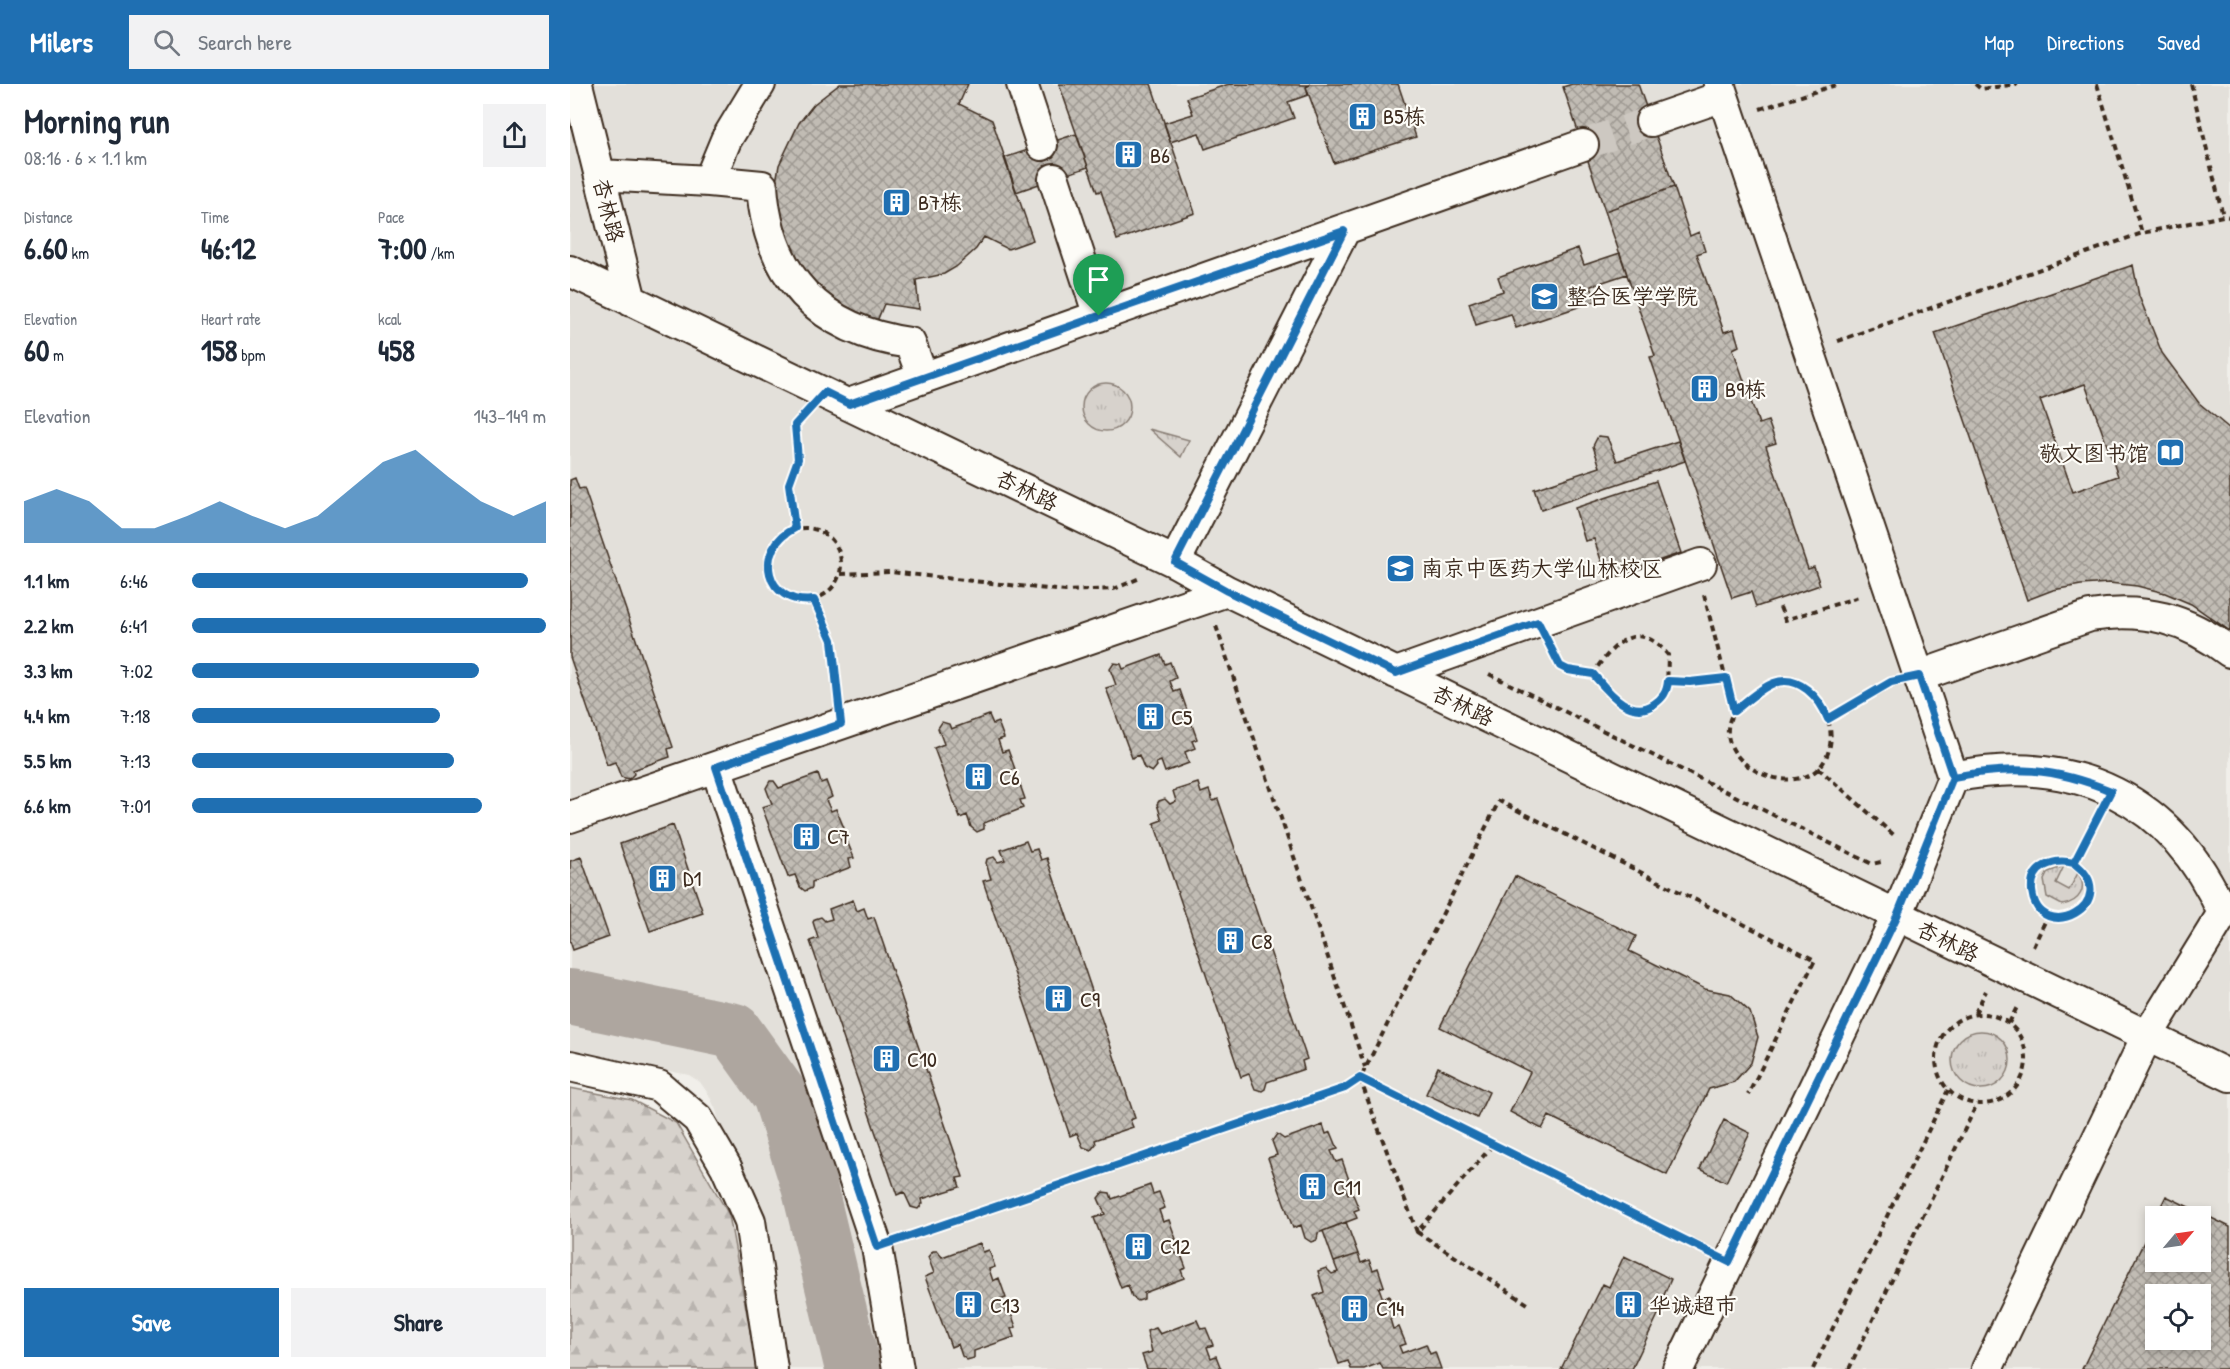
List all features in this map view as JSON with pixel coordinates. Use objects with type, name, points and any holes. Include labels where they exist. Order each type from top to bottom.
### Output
[{"type":"lane","name":"杏林路","points":[[577,84],[631,301]]},
{"type":"lane","points":[[709,181],[726,140],[760,84]]},
{"type":"lane","points":[[1022,84],[1042,145]]},
{"type":"lane","points":[[1651,121],[1724,99],[1953,777],[1897,916],[1678,1369]]},
{"type":"lane","points":[[837,398],[923,378],[1582,146]]},
{"type":"lane","points":[[600,175],[762,186],[766,220],[776,253],[802,292],[820,308],[855,329],[886,340],[910,343],[923,378]]},
{"type":"lane","points":[[1053,179],[1099,316]]},
{"type":"lane","points":[[1175,562],[1344,231]]},
{"type":"lane","name":"杏林路","points":[[570,271],[1175,562],[1217,595],[1396,673],[2146,1038],[2230,1076]]},
{"type":"lane","points":[[1396,673],[1698,565]]},
{"type":"lane","points":[[570,817],[1217,595]]},
{"type":"lane","points":[[1919,676],[2090,616],[2115,612],[2166,617],[2211,638],[2230,652]]},
{"type":"lane","points":[[716,767],[877,1247],[898,1369]]},
{"type":"lane","points":[[1953,777],[1985,770],[2017,768],[2050,771],[2081,779],[2111,791],[2159,822],[2179,842],[2202,872],[2227,912],[2146,1038],[1987,1369]]},
{"type":"lane","points":[[570,1066],[659,1086],[698,1119],[726,1167],[750,1221],[772,1369]]},
{"type":"path","points":[[1724,99],[1839,84]]},
{"type":"path","points":[[1975,84],[1981,89],[2018,84]]},
{"type":"path","points":[[2097,84],[2142,232]]},
{"type":"path","points":[[2191,84],[2223,216]]},
{"type":"path","points":[[1809,352],[2142,232],[2223,216],[2230,217]]},
{"type":"path","points":[[795,528],[789,484],[798,459],[795,425],[837,398]]},
{"type":"path","points":[[795,528],[820,531],[831,538],[842,561],[841,574],[836,585],[826,594],[814,600],[802,601],[790,598],[775,585],[768,568],[770,555],[775,543],[795,528]]},
{"type":"path","points":[[841,574],[890,572],[1066,591],[1114,589],[1175,562]]},
{"type":"path","points":[[1698,565],[1734,711]]},
{"type":"path","points":[[1217,595],[1366,1068]]},
{"type":"path","points":[[1780,606],[1785,620],[1864,595],[1868,606]]},
{"type":"path","points":[[814,600],[832,640],[841,724]]},
{"type":"path","points":[[1538,622],[1560,666],[1568,670],[1593,674],[1616,699],[1635,709],[1649,708],[1667,691],[1668,656],[1661,646],[1640,637],[1630,638],[1612,647],[1593,674]]},
{"type":"path","points":[[1449,654],[1872,864],[1885,862],[1890,854]]},
{"type":"path","points":[[1828,719],[1891,682],[1919,676]]},
{"type":"path","points":[[1668,681],[1690,682],[1726,678]]},
{"type":"path","points":[[1783,682],[1801,686],[1809,691],[1824,708],[1828,719],[1831,733],[1829,748],[1818,768],[1809,775],[1789,780],[1765,776],[1753,770],[1734,752],[1728,727],[1734,711],[1765,688],[1783,682]]},
{"type":"path","points":[[1818,768],[1899,840]]},
{"type":"path","points":[[2074,863],[2111,791]]},
{"type":"path","points":[[877,1247],[1345,1088],[1360,1078],[1499,801],[1815,960],[1748,1095]]},
{"type":"path","points":[[1894,847],[1904,829]]},
{"type":"path","points":[[2051,861],[2074,863],[2083,870],[2088,879],[2087,902],[2081,911],[2070,917],[2059,918],[2048,915],[2039,908],[2033,898],[2032,887],[2035,876],[2041,867],[2051,861]]},
{"type":"path","points":[[1975,1013],[1989,1014],[2003,1019],[2022,1039],[2026,1053],[2026,1067],[2021,1080],[2012,1092],[2000,1100],[1977,1104],[1959,1099],[1948,1090],[1940,1078],[1936,1050],[1950,1025],[1961,1017],[1975,1013]]},
{"type":"path","points":[[1360,1078],[1729,1262]]},
{"type":"path","points":[[1360,1078],[1417,1232],[1531,1306]]},
{"type":"path","points":[[1813,1369],[1948,1090]]},
{"type":"path","points":[[1849,1369],[1977,1104]]},
{"type":"path","points":[[1417,1232],[1493,1145]]},
{"type":"shaded area","name":"南京中医药大学仙林校区","points":[[570,84],[2230,84],[2230,1369],[782,1369],[716,1110],[700,1082],[689,1075],[570,1052]]},
{"type":"green space","points":[[1106,383],[1123,390],[1130,407],[1123,424],[1106,431],[1089,424],[1082,407],[1089,390]]},
{"type":"green space","points":[[1149,429],[1189,440],[1181,457]]},
{"type":"green space","points":[[2064,866],[2056,883],[2069,890],[2078,873],[2082,889],[2078,898],[2062,905],[2047,897],[2044,880],[2048,872]]},
{"type":"green space","points":[[1981,1031],[1992,1033],[2002,1039],[2008,1049],[2010,1060],[2008,1071],[2002,1081],[1992,1087],[1981,1089],[1970,1087],[1960,1081],[1954,1071],[1952,1060],[1954,1049],[1960,1039],[1970,1033]]},
{"type":"green space","points":[[570,1088],[632,1100],[676,1123],[729,1215],[757,1369],[570,1369]]},
{"type":"building","name":"B7栋","points":[[840,84],[968,84],[959,104],[992,120],[1033,240],[1008,249],[984,237],[976,249],[956,267],[944,274],[916,280],[919,309],[884,304],[873,331],[851,323],[787,257],[775,188],[779,165],[799,123],[814,104]]},
{"type":"building","name":"B6","points":[[1059,84],[1151,84],[1195,213],[1117,240],[1101,191],[1097,192]]},
{"type":"building","points":[[1229,84],[1310,85],[1306,87],[1308,95],[1288,102],[1294,118],[1205,149],[1199,133],[1170,142],[1164,123],[1193,114],[1187,98]]},
{"type":"building","name":"B5栋","points":[[1310,84],[1398,84],[1416,137],[1334,163],[1306,87]]},
{"type":"building","points":[[1572,84],[1638,84],[1674,187],[1605,211],[1563,87]]},
{"type":"building","points":[[1076,134],[1088,167],[1016,192],[1004,158]]},
{"type":"building","name":"B9栋","points":[[1674,187],[1690,236],[1699,232],[1705,251],[1697,254],[1724,332],[1734,329],[1739,346],[1733,349],[1759,424],[1768,421],[1776,443],[1766,446],[1808,569],[1814,567],[1820,585],[1756,607],[1751,592],[1732,598],[1650,357],[1655,356],[1605,211]]},
{"type":"building","points":[[1578,248],[1584,265],[1620,253],[1627,274],[1591,286],[1596,301],[1516,328],[1511,314],[1476,325],[1469,303],[1503,291],[1498,277]]},
{"type":"building","name":"敬文图书馆","points":[[2133,265],[2139,296],[2162,353],[2199,403],[2230,429],[2230,631],[2191,604],[2165,593],[2137,586],[2109,583],[2081,585],[2053,590],[2027,600],[1935,333]],"holes":[[[2085,384],[2118,476],[2073,492],[2040,400]]]},
{"type":"building","points":[[1598,436],[1607,437],[1617,461],[1678,441],[1685,461],[1541,510],[1534,489],[1600,467],[1593,446]]},
{"type":"building","points":[[575,478],[579,489],[584,488],[673,747],[668,749],[670,757],[633,770],[634,774],[629,779],[621,777],[615,762],[607,765],[570,657],[570,480]]},
{"type":"building","points":[[1656,481],[1681,553],[1607,578],[1594,539],[1585,541],[1575,508]]},
{"type":"building","name":"C5","points":[[1161,655],[1165,664],[1170,662],[1176,678],[1170,681],[1174,692],[1180,690],[1187,710],[1182,712],[1186,724],[1191,722],[1197,739],[1192,741],[1195,748],[1185,752],[1189,763],[1165,772],[1161,761],[1156,763],[1157,766],[1152,772],[1144,768],[1139,755],[1132,758],[1106,688],[1116,685],[1110,669],[1114,663],[1121,664],[1123,669]]},
{"type":"building","name":"C6","points":[[989,715],[993,724],[998,722],[1004,738],[998,740],[1002,752],[1008,750],[1015,769],[1010,771],[1015,783],[1019,782],[1025,799],[1020,800],[1023,808],[984,823],[984,829],[977,832],[971,827],[967,815],[960,818],[934,748],[944,744],[938,728],[942,722],[949,724],[951,729]]},
{"type":"building","name":"C7","points":[[818,774],[821,783],[826,781],[832,797],[826,800],[831,811],[836,809],[844,828],[838,831],[842,843],[847,841],[854,858],[849,859],[851,867],[812,882],[812,888],[805,891],[800,887],[795,875],[788,877],[762,807],[772,804],[766,788],[770,781],[774,781],[779,788]]},
{"type":"building","name":"C8","points":[[1198,783],[1201,793],[1209,790],[1213,801],[1218,799],[1307,1059],[1302,1061],[1304,1069],[1267,1082],[1262,1091],[1255,1089],[1249,1074],[1241,1077],[1154,823],[1162,820],[1157,804],[1159,801],[1165,799],[1170,804],[1176,801],[1173,791]]},
{"type":"building","name":"D1","points":[[673,825],[703,913],[650,931],[620,844]]},
{"type":"building","name":"C9","points":[[1026,841],[1030,851],[1037,849],[1041,860],[1047,858],[1135,1118],[1130,1120],[1133,1127],[1095,1140],[1096,1144],[1091,1150],[1083,1147],[1077,1133],[1070,1136],[983,881],[991,879],[987,859],[994,857],[998,862],[1005,860],[1001,850]]},
{"type":"building","points":[[581,857],[609,937],[573,950],[570,941],[570,861]]},
{"type":"building","points":[[1515,876],[1636,936],[1629,951],[1705,989],[1730,994],[1750,1012],[1758,1037],[1751,1063],[1734,1082],[1709,1089],[1667,1175],[1549,1116],[1542,1129],[1510,1112],[1530,1072],[1440,1027]]},
{"type":"building","name":"C10","points":[[853,900],[857,911],[864,908],[868,919],[874,917],[963,1177],[957,1178],[960,1187],[922,1199],[923,1203],[918,1209],[911,1207],[904,1192],[897,1195],[810,941],[818,938],[813,922],[815,919],[821,917],[825,921],[832,919],[829,909]]},
{"type":"building","points":[[1438,1067],[1489,1092],[1477,1118],[1426,1094]]},
{"type":"building","points":[[1724,1120],[1750,1133],[1726,1182],[1700,1169]]},
{"type":"building","name":"C11","points":[[1323,1125],[1326,1134],[1331,1132],[1338,1149],[1331,1151],[1336,1162],[1342,1160],[1349,1180],[1343,1182],[1348,1194],[1352,1192],[1359,1209],[1354,1211],[1357,1218],[1318,1233],[1317,1240],[1311,1242],[1305,1238],[1301,1225],[1293,1228],[1268,1158],[1277,1155],[1272,1141],[1277,1134],[1284,1139]]},
{"type":"building","name":"C12","points":[[1150,1185],[1153,1194],[1159,1192],[1165,1208],[1159,1210],[1163,1222],[1169,1220],[1176,1239],[1170,1241],[1175,1254],[1180,1252],[1186,1268],[1181,1270],[1184,1278],[1144,1293],[1144,1299],[1138,1301],[1132,1297],[1128,1285],[1121,1288],[1094,1218],[1105,1214],[1098,1198],[1103,1192],[1110,1193],[1112,1199]]},
{"type":"building","points":[[2166,1196],[2187,1206],[2161,1206]]},
{"type":"building","points":[[2211,1218],[2230,1227],[2230,1369],[2082,1369],[2145,1240],[2145,1272],[2211,1272]]},
{"type":"building","points":[[1346,1222],[1358,1254],[1334,1262],[1323,1231]]},
{"type":"building","name":"C13","points":[[980,1243],[983,1252],[989,1250],[995,1267],[989,1269],[993,1281],[999,1278],[1006,1298],[1000,1300],[1005,1312],[1010,1310],[1016,1327],[1011,1329],[1014,1337],[974,1351],[974,1358],[967,1360],[962,1356],[958,1344],[951,1347],[925,1277],[934,1273],[928,1257],[933,1251],[937,1251],[942,1257]]},
{"type":"building","name":"C14","points":[[1358,1254],[1361,1263],[1369,1260],[1373,1270],[1378,1268],[1384,1286],[1379,1288],[1383,1299],[1389,1296],[1396,1316],[1390,1319],[1393,1329],[1399,1327],[1406,1344],[1399,1346],[1402,1353],[1426,1344],[1430,1354],[1435,1352],[1441,1369],[1383,1369],[1380,1363],[1364,1369],[1351,1369],[1348,1361],[1339,1364],[1314,1296],[1324,1292],[1318,1271],[1326,1268],[1332,1274],[1338,1272],[1334,1262]]},
{"type":"building","name":"华诚超市","points":[[1624,1256],[1671,1279],[1664,1295],[1667,1296],[1632,1369],[1561,1369],[1603,1284],[1609,1287]]},
{"type":"building","points":[[1197,1320],[1201,1329],[1206,1328],[1213,1345],[1207,1347],[1211,1358],[1216,1356],[1221,1369],[1147,1369],[1142,1355],[1152,1352],[1147,1331],[1156,1328],[1160,1334]]},
{"type":"waterway","points":[[570,997],[734,1031],[780,1095],[809,1186],[853,1369]]},
{"type":"tunnel","points":[[1583,145],[1651,121]]},
{"type":"place","name":"B5栋","points":[[1362,116]]},
{"type":"place","name":"B6","points":[[1129,155]]},
{"type":"place","name":"B7栋","points":[[897,202]]},
{"type":"place","name":"整合医学学院","points":[[1545,296]]},
{"type":"place","name":"B9栋","points":[[1704,389]]},
{"type":"place","name":"敬文图书馆","points":[[2170,453]]},
{"type":"place","name":"南京中医药大学仙林校区","points":[[1400,568]]},
{"type":"place","name":"C5","points":[[1150,717]]},
{"type":"place","name":"C6","points":[[978,777]]},
{"type":"place","name":"C7","points":[[806,836]]},
{"type":"place","name":"D1","points":[[662,878]]},
{"type":"place","name":"C8","points":[[1230,941]]},
{"type":"place","name":"C9","points":[[1059,999]]},
{"type":"place","name":"C10","points":[[886,1059]]},
{"type":"place","name":"C11","points":[[1312,1187]]},
{"type":"place","name":"C12","points":[[1139,1246]]},
{"type":"place","name":"C13","points":[[969,1305]]},
{"type":"place","name":"华诚超市","points":[[1628,1305]]},
{"type":"place","name":"C14","points":[[1355,1308]]},
{"type":"route","points":[[1099,316],[849,404],[825,392],[795,425],[798,459],[789,484],[795,528],[775,543],[768,568],[779,590],[790,598],[802,601],[814,600],[832,640],[841,724],[716,767],[877,1247],[1345,1088],[1360,1078],[1729,1262],[1897,916],[1953,777],[1985,770],[2017,768],[2050,771],[2081,779],[2111,791],[2074,863],[2083,870],[2088,879],[2090,891],[2087,902],[2081,911],[2070,917],[2059,918],[2048,915],[2039,908],[2033,898],[2032,887],[2041,867],[2051,861],[2062,860],[2074,863],[2111,791],[2081,779],[2050,771],[2017,768],[1985,770],[1953,777],[1919,676],[1891,682],[1841,714],[1828,719],[1817,699],[1809,691],[1792,682],[1774,683],[1734,711],[1726,678],[1690,682],[1668,681],[1667,691],[1659,700],[1649,708],[1635,709],[1616,699],[1593,674],[1568,670],[1560,666],[1538,622],[1396,673],[1227,591],[1175,562],[1344,231],[1099,316]]}]
